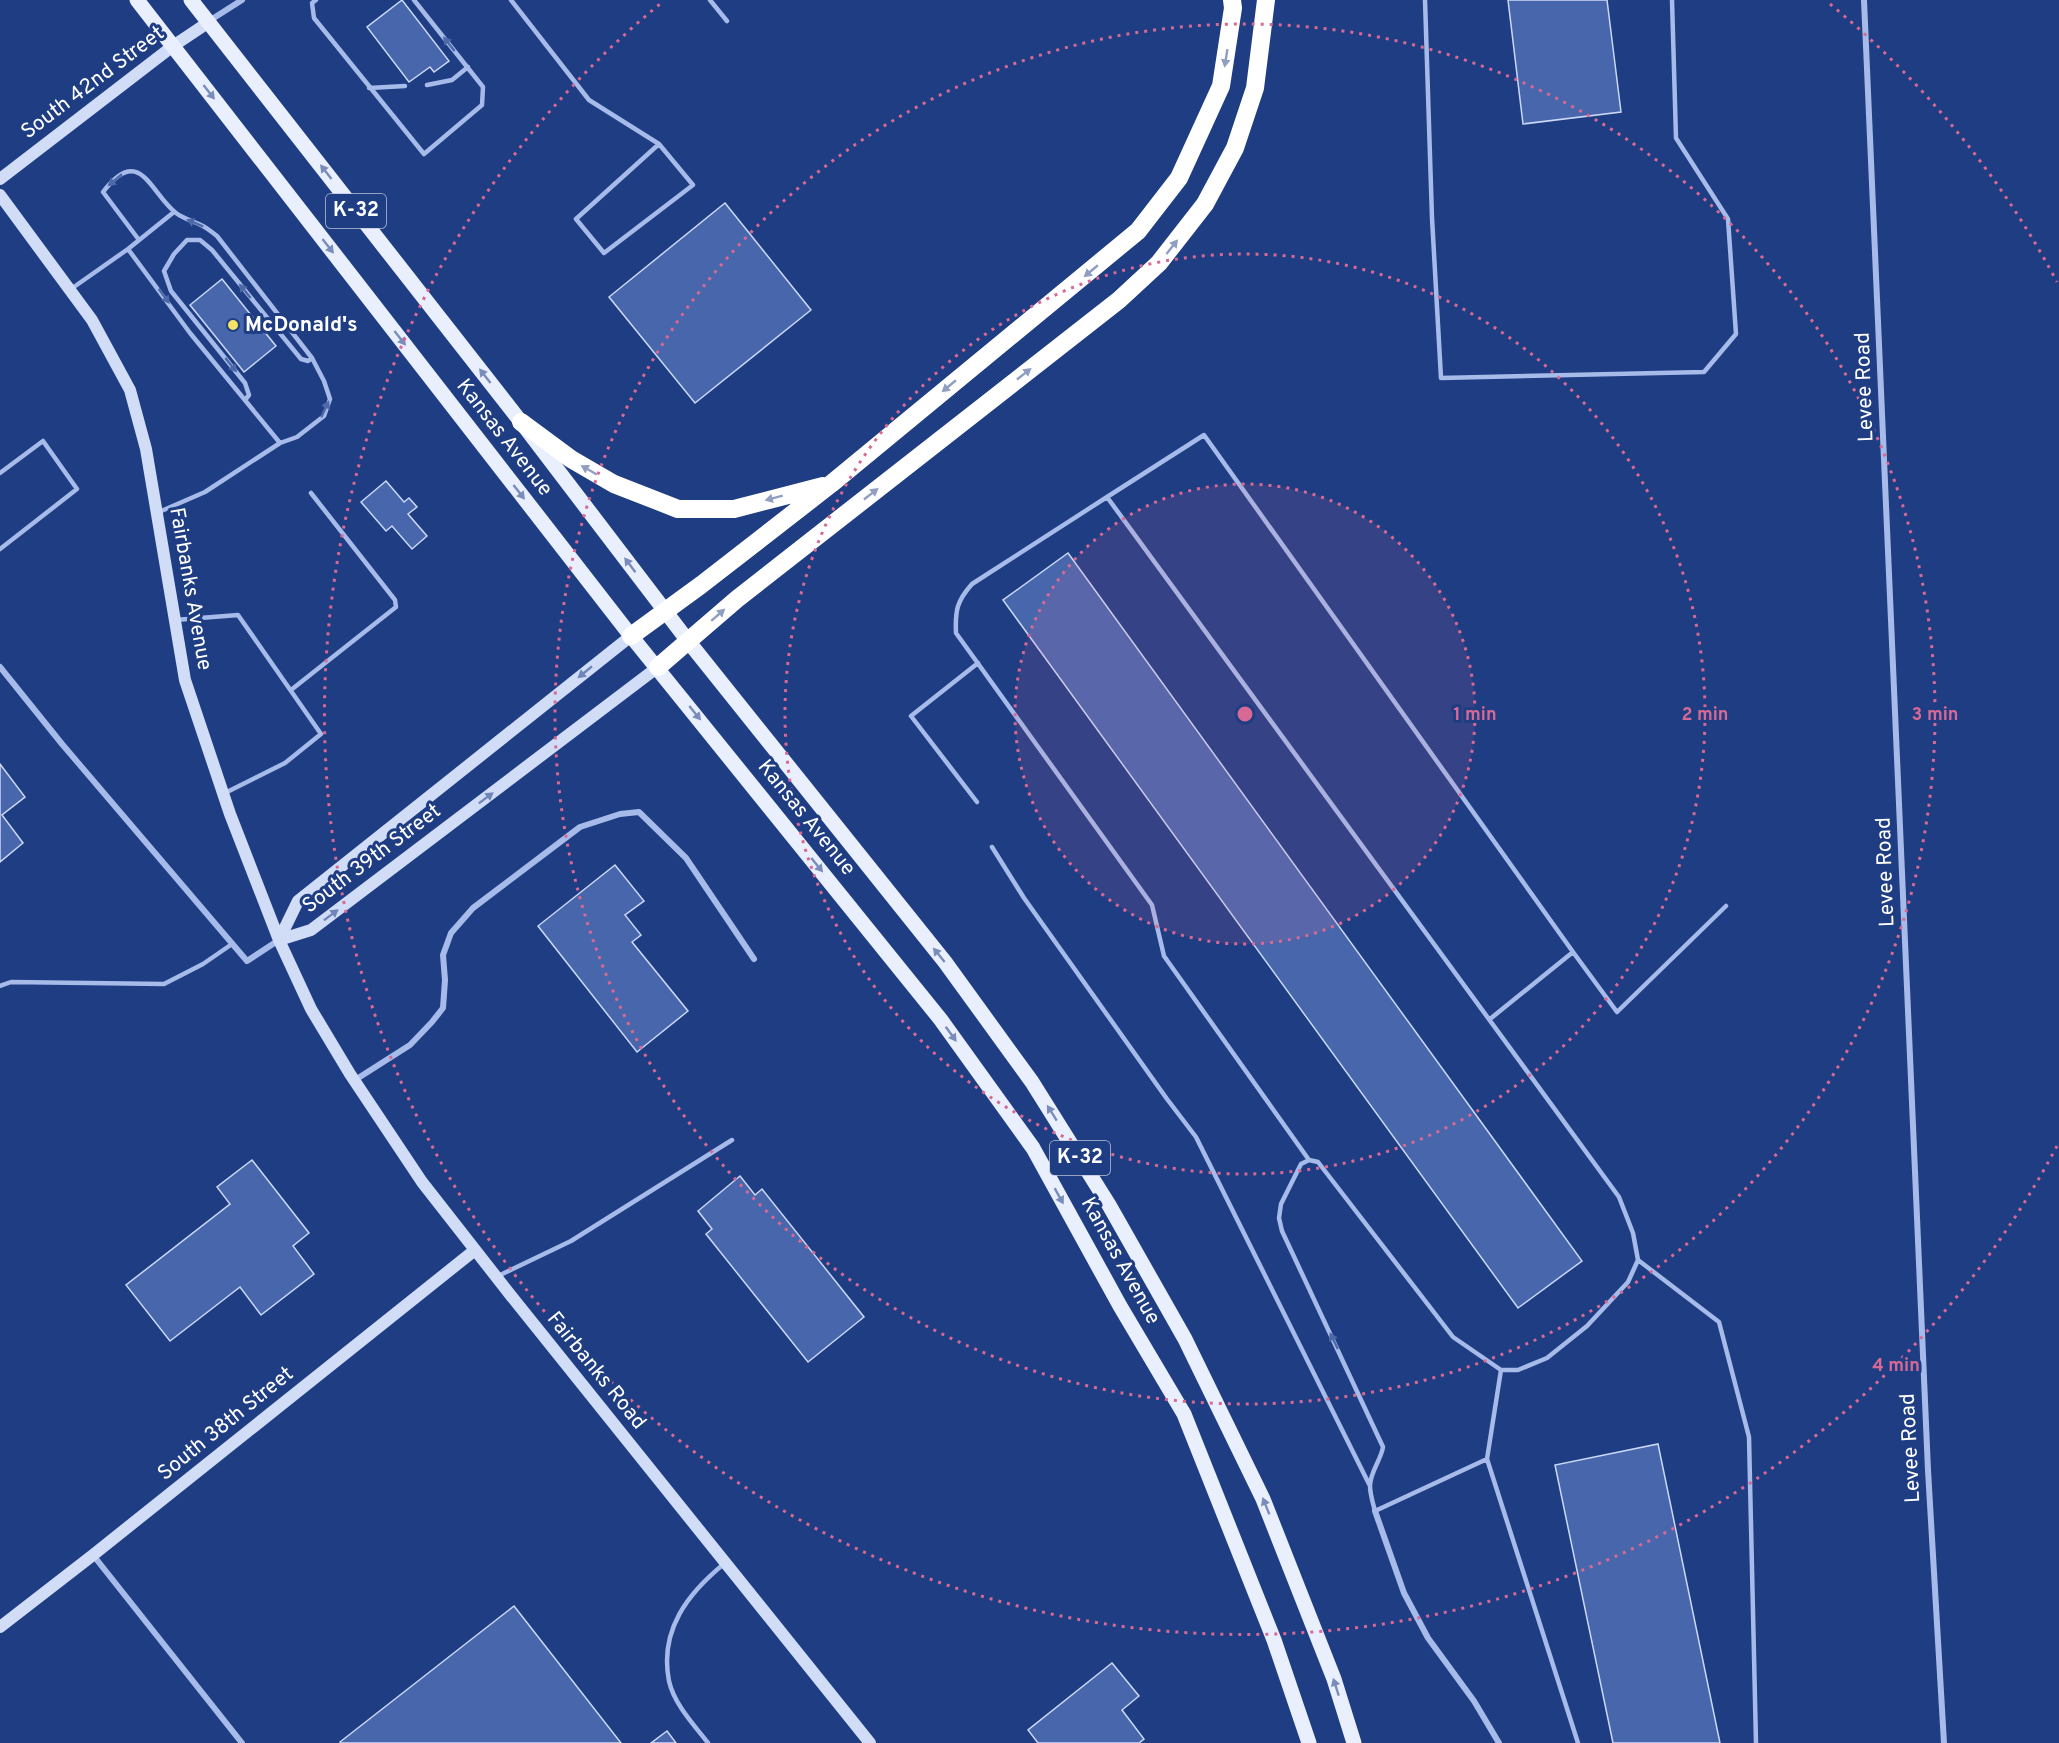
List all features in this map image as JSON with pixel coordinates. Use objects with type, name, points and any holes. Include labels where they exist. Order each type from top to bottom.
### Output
[{"type":"highway","points":[[631,636],[831,484],[1138,231],[1179,178],[1221,86],[1233,8],[1232,0]]},
{"type":"highway","points":[[658,667],[737,599],[1119,300],[1159,263],[1205,204],[1235,148],[1255,88],[1266,0]]},
{"type":"highway","points":[[521,422],[571,459],[614,484],[678,510],[734,509],[831,484]]},
{"type":"main road","name":"Kansas Avenue","points":[[137,0],[631,636],[941,1020],[1033,1148],[1120,1306],[1184,1414],[1274,1640],[1309,1743]]},
{"type":"main road","name":"Kansas Avenue","points":[[191,0],[521,422],[688,641],[945,962],[1032,1082],[1109,1205],[1185,1339],[1263,1499],[1334,1679],[1354,1743]]},
{"type":"street","name":"South 42nd Street","points":[[0,179],[173,46],[242,0]]},
{"type":"street","name":"Levee Road","points":[[1864,0],[1928,1470],[1944,1743]]},
{"type":"street","name":"Fairbanks Avenue","points":[[0,195],[92,320],[130,390],[146,449],[185,680],[222,794],[279,940],[311,1009]]},
{"type":"street","name":"South 39th Street","points":[[279,940],[298,901],[631,636]]},
{"type":"street","points":[[0,667],[62,744],[247,961],[279,940]]},
{"type":"street","name":"South 39th Street","points":[[279,940],[311,930],[658,667]]},
{"type":"street","points":[[354,1081],[410,1045],[442,1008],[445,980],[443,955],[451,933],[473,908],[580,827],[620,814],[639,812],[686,858],[754,959]]},
{"type":"street","name":"Fairbanks Road","points":[[311,1009],[354,1081],[422,1182],[870,1743]]},
{"type":"street","name":"South 38th Street","points":[[0,1628],[475,1250]]},
{"type":"street","points":[[1374,1511],[1404,1593],[1424,1629],[1474,1701],[1499,1743]]},
{"type":"street","points":[[93,1555],[242,1743]]},
{"type":"lane","points":[[316,0],[312,3],[314,18],[424,154],[482,105],[483,87],[414,0]]},
{"type":"lane","points":[[511,0],[589,100],[659,144],[693,185],[604,253],[576,219],[659,144]]},
{"type":"lane","points":[[710,0],[727,21]]},
{"type":"lane","points":[[1425,0],[1432,218],[1441,378],[1704,372],[1736,334],[1728,219],[1676,138],[1672,0]]},
{"type":"lane","points":[[427,85],[452,80],[468,67]]},
{"type":"lane","points":[[369,88],[405,86]]},
{"type":"lane","points":[[139,240],[103,192],[124,173],[135,171],[145,177],[174,212],[202,225],[217,236],[312,358],[330,399],[324,416],[297,437],[280,443],[205,492],[157,513]]},
{"type":"lane","points":[[70,290],[128,249],[174,212]]},
{"type":"lane","points":[[245,400],[249,395],[245,383],[171,291],[164,271],[174,254],[187,240],[200,240],[212,250],[301,359],[308,361],[312,358]]},
{"type":"lane","points":[[128,249],[190,333],[280,443]]},
{"type":"lane","points":[[1309,1160],[1164,956],[1152,905],[956,633],[955,616],[960,598],[972,584],[1204,435],[1572,952],[1617,1011],[1726,906]]},
{"type":"lane","points":[[0,473],[43,441],[77,489],[0,549]]},
{"type":"lane","points":[[291,690],[396,607],[395,600],[311,493]]},
{"type":"lane","points":[[1107,497],[1619,1197],[1633,1233],[1638,1260],[1628,1282],[1587,1326],[1546,1358],[1518,1370],[1501,1370],[1453,1337],[1318,1162],[1309,1160],[1301,1164],[1281,1204],[1279,1218],[1286,1240],[1383,1447],[1370,1484]]},
{"type":"lane","points":[[175,620],[238,615],[321,734],[285,763],[222,794]]},
{"type":"lane","points":[[977,801],[911,716],[978,663]]},
{"type":"lane","points":[[992,847],[1024,898],[1196,1137],[1370,1484],[1374,1511],[1487,1459]]},
{"type":"lane","points":[[0,986],[11,982],[164,984],[203,964],[232,944]]},
{"type":"lane","points":[[1490,1019],[1572,952]]},
{"type":"lane","points":[[496,1277],[571,1241],[732,1140]]},
{"type":"lane","points":[[1638,1260],[1719,1322],[1749,1437],[1756,1743]]},
{"type":"lane","points":[[1501,1370],[1487,1459],[1578,1743]]},
{"type":"lane","points":[[708,1743],[681,1709],[669,1682],[668,1657],[671,1629],[685,1603],[708,1577],[725,1563]]},
{"type":"building","points":[[402,0],[449,61],[434,72],[430,67],[409,82],[367,27]]},
{"type":"building","points":[[1508,0],[1607,0],[1621,112],[1523,124]]},
{"type":"building","points":[[725,203],[811,310],[695,403],[609,297]]},
{"type":"building","name":"McDonald's","points":[[222,279],[276,346],[244,372],[190,305]]},
{"type":"building","points":[[386,481],[404,502],[409,498],[417,507],[408,514],[427,536],[412,549],[392,526],[386,531],[361,502]]},
{"type":"building","points":[[1068,553],[1582,1261],[1518,1308],[1003,600]]},
{"type":"building","points":[[0,764],[25,797],[2,815],[23,843],[0,862]]},
{"type":"building","points":[[615,865],[644,901],[625,915],[641,935],[632,942],[688,1011],[637,1052],[538,926]]},
{"type":"building","points":[[252,1160],[309,1233],[293,1246],[314,1274],[261,1315],[240,1287],[170,1341],[126,1285],[230,1204],[217,1187]]},
{"type":"building","points":[[740,1176],[755,1195],[762,1189],[864,1317],[808,1362],[706,1234],[712,1229],[698,1211]]},
{"type":"building","points":[[1658,1444],[1720,1743],[1613,1743],[1555,1465]]},
{"type":"building","points":[[514,1606],[621,1743],[340,1742]]},
{"type":"building","points":[[1112,1663],[1139,1696],[1122,1710],[1144,1739],[1139,1743],[1038,1743],[1028,1730]]},
{"type":"building","points":[[667,1731],[676,1743],[651,1743]]},
{"type":"place","name":"McDonald's","points":[[233,325]]}]
